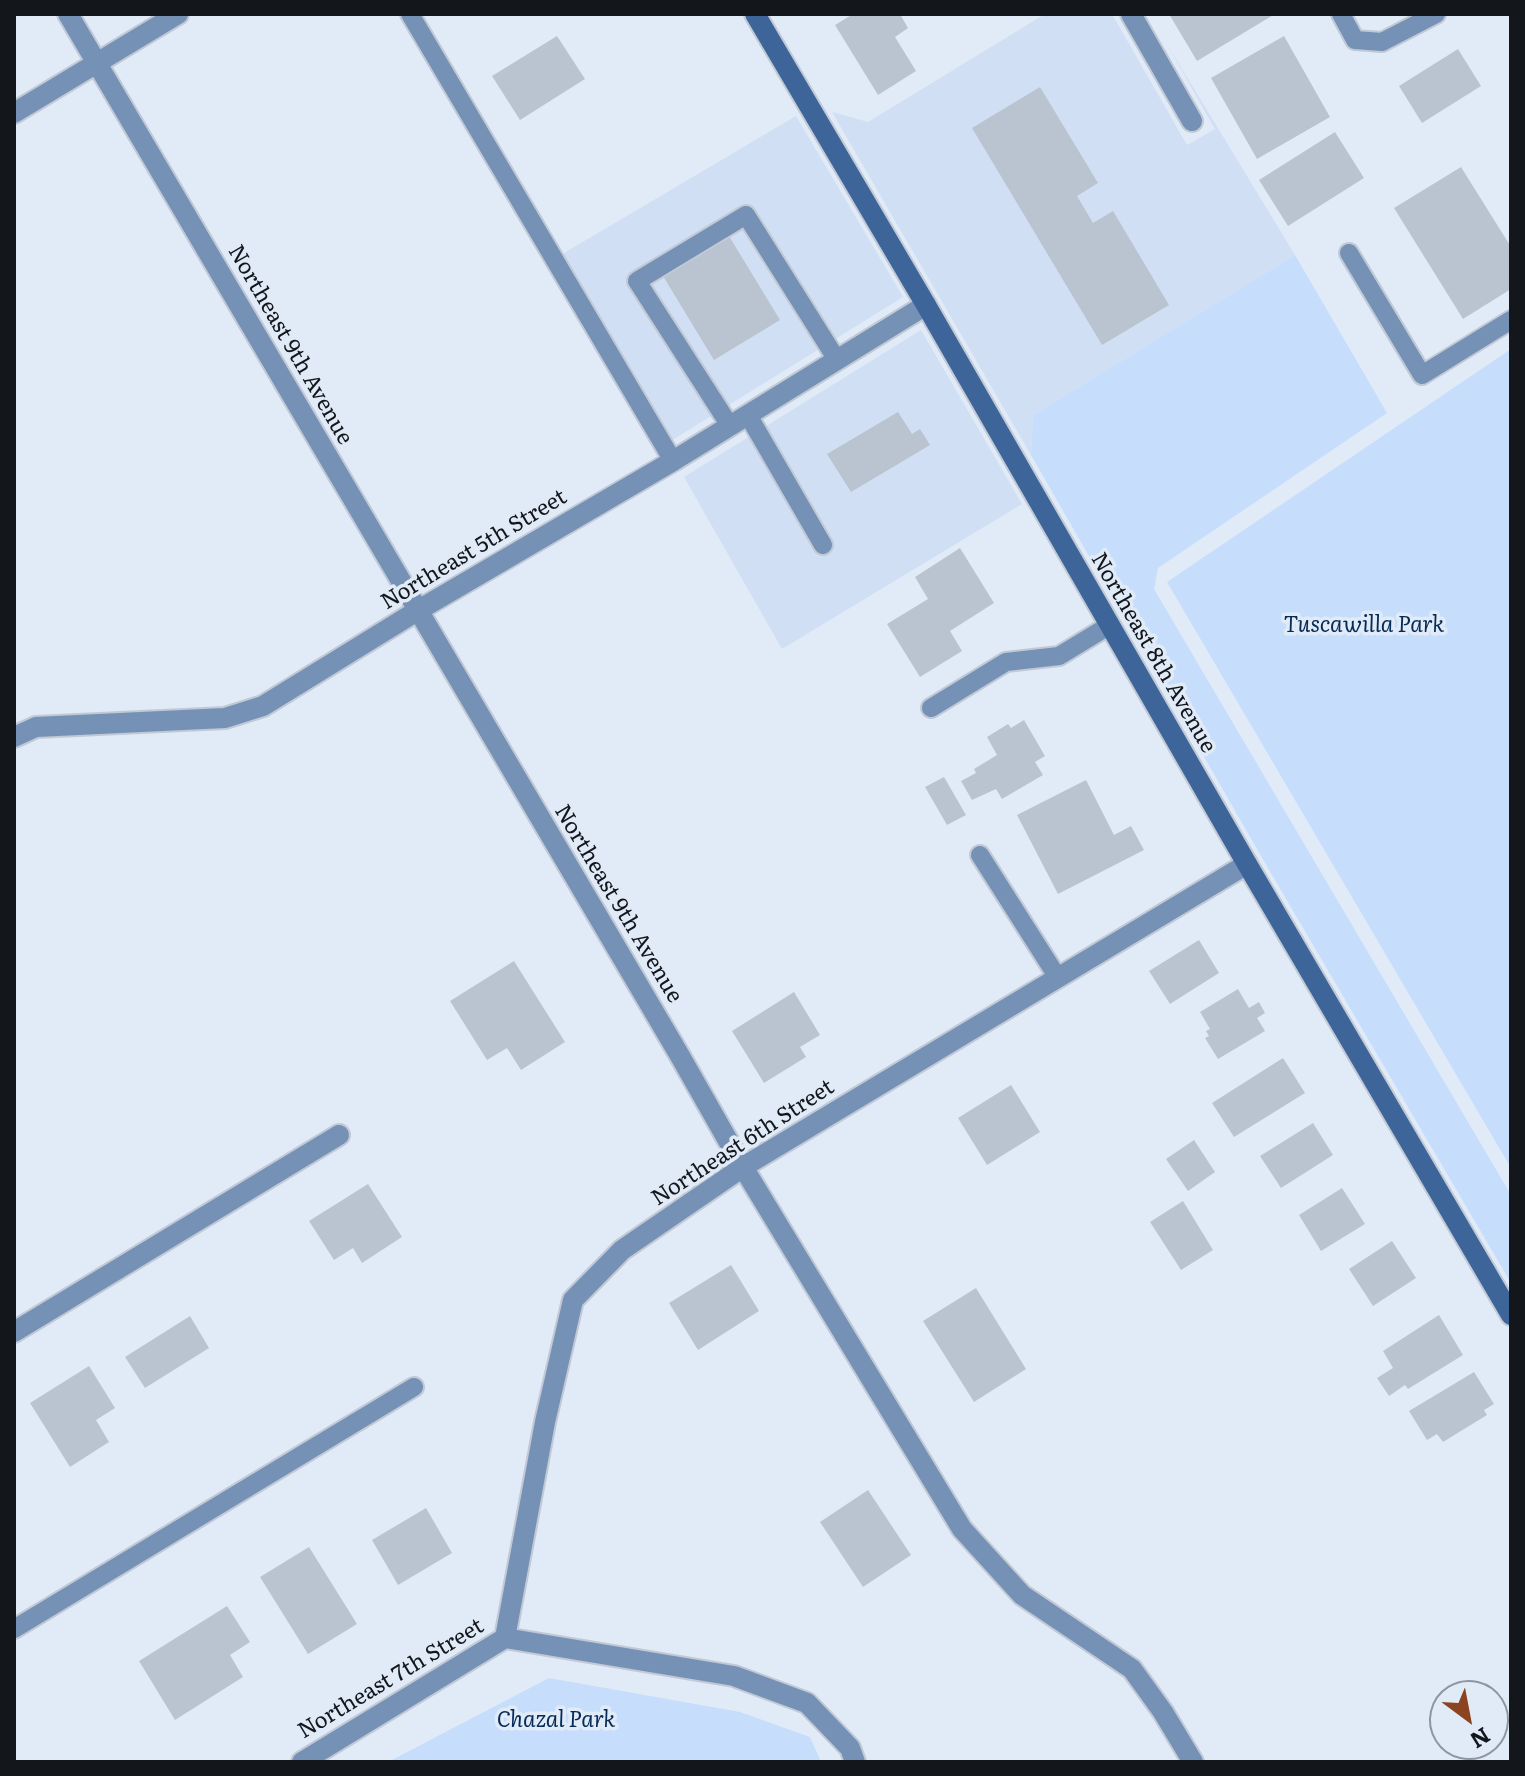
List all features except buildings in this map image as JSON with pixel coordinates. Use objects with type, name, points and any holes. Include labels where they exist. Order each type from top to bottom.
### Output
[{"type":"main road","name":"Northeast 8th Avenue","points":[[755,14],[1511,1315]]},
{"type":"street","name":"Northeast 9th Avenue","points":[[68,14],[665,1029],[743,1167],[962,1529],[1022,1595],[1132,1669],[1193,1762]]},
{"type":"street","points":[[14,113],[178,14]]},
{"type":"street","points":[[1131,14],[1192,121]]},
{"type":"street","name":"Northeast 5th Street","points":[[14,737],[36,727],[225,718],[263,706],[417,611],[673,461],[926,305]]},
{"type":"street","name":"Northeast 6th Street","points":[[505,1638],[545,1422],[573,1300],[622,1250],[743,1167],[1247,864]]},
{"type":"street","points":[[14,1332],[339,1135]]},
{"type":"street","points":[[505,1638],[734,1676],[807,1703],[850,1748],[855,1762]]},
{"type":"street","name":"Northeast 7th Street","points":[[302,1762],[505,1638]]},
{"type":"lane","points":[[410,14],[673,461]]},
{"type":"lane","points":[[1341,14],[1355,40],[1382,42],[1436,14]]},
{"type":"lane","points":[[823,545],[739,420],[637,281],[746,215],[837,360]]},
{"type":"lane","points":[[1349,253],[1422,375],[1511,320]]},
{"type":"lane","points":[[931,708],[1006,662],[1059,656],[1110,625]]},
{"type":"lane","points":[[980,855],[1058,978]]},
{"type":"lane","points":[[14,1629],[414,1387]]},
{"type":"shaded area","points":[[1045,14],[1112,14],[1187,145],[1215,129],[1165,41],[1295,255],[1033,415],[1031,455],[832,112],[868,122]]},
{"type":"shaded area","points":[[796,116],[903,297],[666,444],[559,256]]},
{"type":"shaded area","points":[[921,330],[1022,504],[782,649],[684,477]]},
{"type":"green space","points":[[1295,255],[1387,413],[1158,568],[1154,589],[1511,1195],[1511,1283],[1031,455],[1033,415]]},
{"type":"green space","name":"Tuscawilla Park","points":[[1511,349],[1511,1168],[1167,582]]},
{"type":"green space","name":"Chazal Park","points":[[549,1678],[740,1712],[810,1737],[821,1762],[388,1762]]}]
